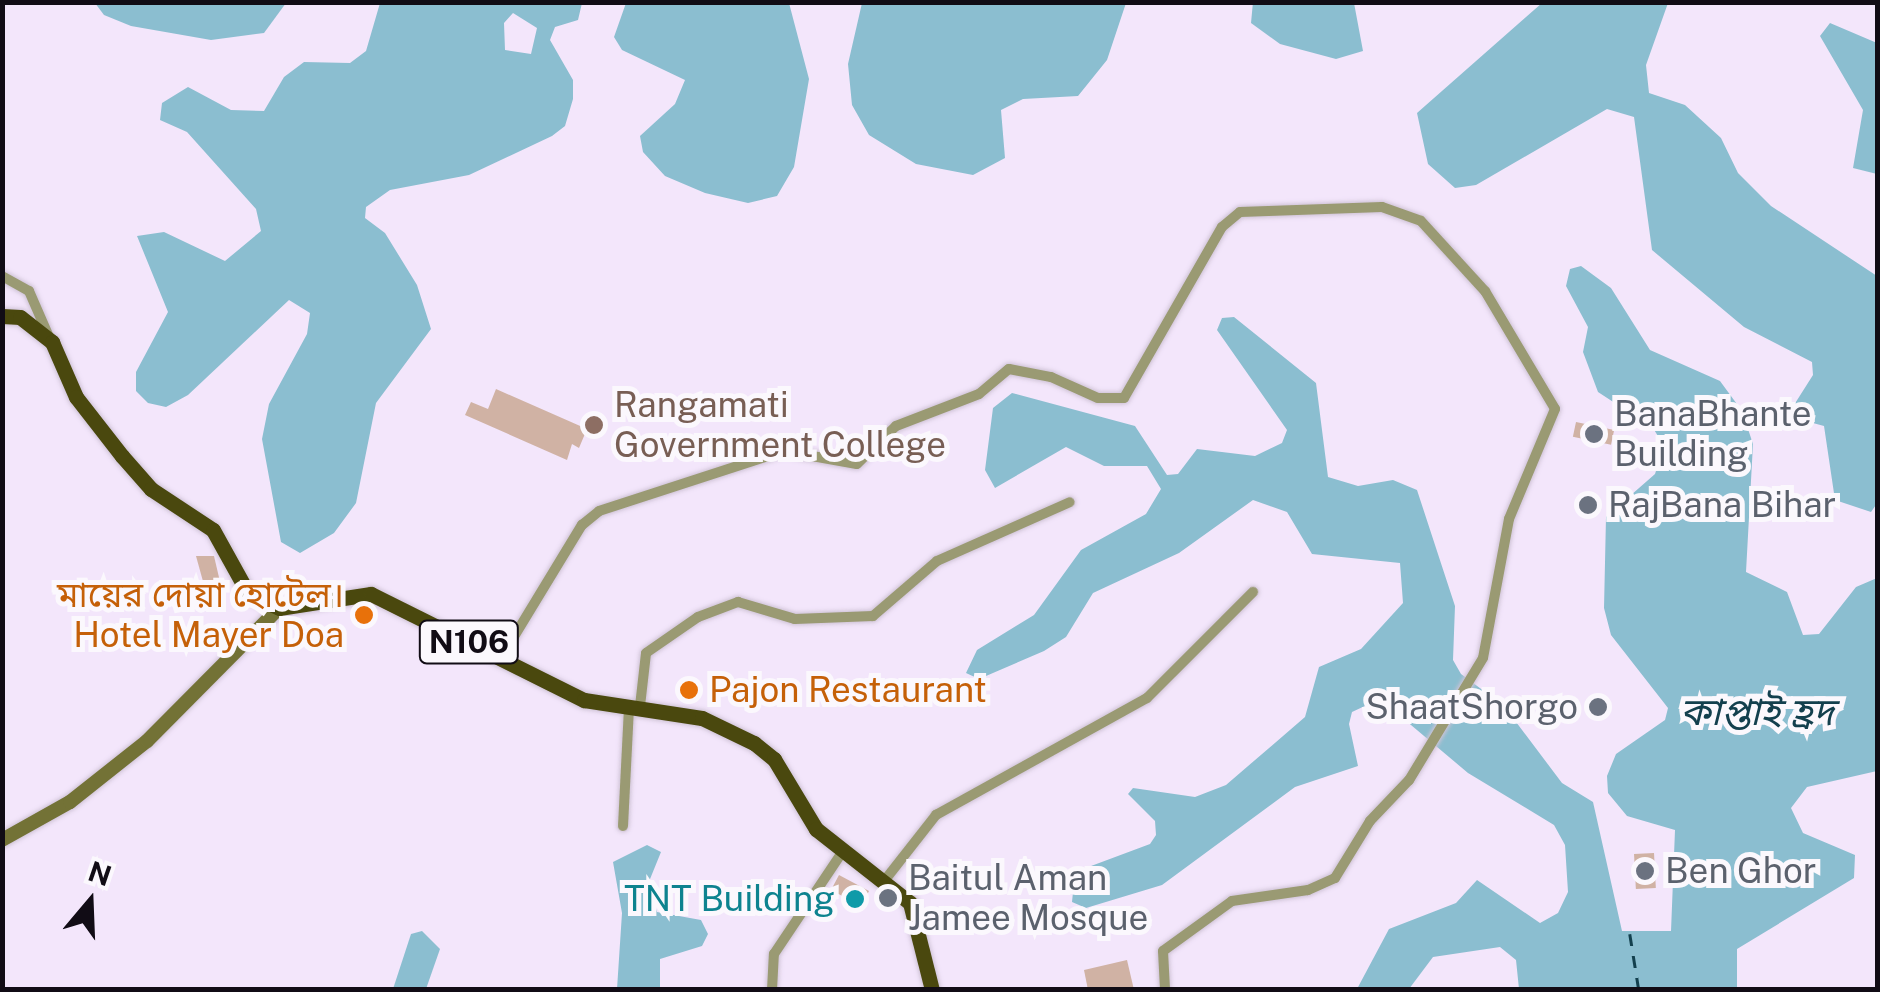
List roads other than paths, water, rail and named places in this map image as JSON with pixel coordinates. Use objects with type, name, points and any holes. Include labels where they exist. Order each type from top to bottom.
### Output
[{"type":"highway","points":[[2,316],[20,317],[52,342],[76,397],[122,456],[151,489],[212,530],[238,585],[280,608]]},
{"type":"highway","name":"N106","points":[[280,608],[371,594],[584,700],[702,718],[754,744],[774,760],[816,829],[910,902],[932,990]]},
{"type":"main road","points":[[2,840],[70,802],[147,741],[280,608]]},
{"type":"street","points":[[501,658],[582,526],[599,511],[784,451],[857,464],[896,426],[979,394],[998,376],[1020,368],[1098,398],[1124,398],[1222,228],[1240,212],[1382,207],[1420,221],[1485,290],[1555,414],[1520,480],[1477,673],[1429,749],[1336,878],[1308,890],[1232,900],[1163,950],[1165,990]]},
{"type":"street","points":[[2,276],[29,291],[52,342]]},
{"type":"street","points":[[623,826],[634,706],[646,653],[698,616],[738,602],[795,619],[873,616],[937,561],[1070,502]]},
{"type":"street","points":[[885,880],[936,814],[1147,698],[1254,592]]},
{"type":"street","points":[[772,990],[774,954],[843,851]]},
{"type":"water","points":[[95,2],[286,3],[264,33],[211,40],[131,26],[104,15]]},
{"type":"water","points":[[862,2],[1126,3],[1107,60],[1078,96],[1023,99],[1001,110],[1005,158],[973,175],[916,164],[869,135],[852,105],[848,64]]},
{"type":"water","points":[[1253,2],[1354,3],[1363,51],[1336,59],[1280,44],[1251,23]]},
{"type":"water","points":[[380,3],[582,3],[578,20],[555,27],[550,40],[573,80],[573,99],[565,126],[469,175],[390,190],[366,207],[365,218],[385,233],[417,285],[431,329],[376,403],[356,503],[334,533],[300,553],[281,542],[262,439],[269,404],[307,334],[310,313],[289,300],[188,395],[166,407],[148,403],[136,391],[136,372],[168,312],[137,236],[164,232],[225,261],[261,231],[256,209],[187,132],[160,120],[162,103],[188,87],[231,110],[264,111],[284,77],[304,62],[350,63],[366,51]],"holes":[[[513,13],[537,28],[531,54],[505,50],[504,23]]]},
{"type":"water","points":[[626,3],[789,3],[809,79],[794,167],[777,196],[748,203],[705,193],[665,176],[643,152],[640,136],[675,104],[685,80],[622,50],[614,37]]},
{"type":"water","points":[[1542,3],[1668,3],[1646,65],[1649,93],[1685,105],[1721,138],[1738,173],[1771,206],[1877,276],[1878,502],[1871,512],[1835,500],[1824,426],[1787,416],[1813,375],[1812,362],[1744,327],[1652,250],[1634,117],[1607,109],[1476,185],[1455,188],[1428,164],[1417,113]]},
{"type":"water","points":[[1830,23],[1877,43],[1877,174],[1853,168],[1863,110],[1820,36]]},
{"type":"water","name":"কাপ্তাই হ্রদ","points":[[1581,266],[1611,288],[1650,350],[1720,381],[1742,411],[1753,444],[1746,572],[1787,592],[1803,635],[1819,634],[1856,587],[1877,578],[1877,771],[1807,787],[1791,808],[1803,833],[1855,855],[1854,878],[1737,949],[1737,989],[1519,989],[1516,960],[1500,947],[1433,957],[1409,989],[1357,989],[1389,929],[1456,903],[1477,880],[1540,923],[1558,913],[1568,892],[1565,845],[1554,825],[1468,773],[1392,709],[1367,705],[1352,712],[1349,724],[1358,766],[1295,787],[1162,885],[1086,908],[1072,902],[1075,872],[1150,844],[1156,835],[1155,821],[1128,794],[1133,788],[1195,797],[1226,785],[1305,717],[1319,667],[1361,649],[1403,603],[1400,563],[1312,554],[1287,512],[1253,500],[1179,553],[1093,593],[1066,637],[1044,651],[979,679],[966,673],[977,650],[1034,615],[1081,550],[1146,514],[1161,489],[1147,466],[1104,466],[1066,447],[995,488],[985,470],[993,408],[1012,393],[1135,426],[1167,475],[1178,474],[1197,449],[1255,456],[1282,443],[1287,430],[1217,330],[1222,318],[1234,317],[1316,383],[1328,477],[1358,486],[1393,480],[1417,490],[1455,606],[1453,660],[1461,674],[1504,706],[1562,783],[1593,802],[1622,931],[1671,931],[1675,830],[1627,816],[1608,793],[1607,776],[1616,754],[1665,720],[1668,708],[1611,635],[1604,608],[1606,517],[1655,474],[1664,446],[1653,428],[1598,392],[1583,352],[1588,327],[1566,286],[1570,269]]},
{"type":"water","points":[[647,845],[661,852],[648,884],[657,912],[701,920],[708,934],[702,946],[660,959],[660,989],[617,989],[622,913],[613,862]]},
{"type":"water","points":[[422,931],[440,949],[426,989],[393,989],[411,934]]},
{"type":"place","name":"Rangamati Government College","points":[[594,425]]},
{"type":"place","name":"BanaBhante Building","points":[[1594,434]]},
{"type":"place","name":"RajBana Bihar","points":[[1588,505]]},
{"type":"place","name":"মায়ের দোয়া হোটেল। Hotel Mayer Doa","points":[[364,615]]},
{"type":"place","name":"Pajon Restaurant","points":[[689,690]]},
{"type":"place","name":"ShaatShorgo","points":[[1598,707]]},
{"type":"place","name":"Ben Ghor","points":[[1645,871]]},
{"type":"place","name":"Baitul Aman Jamee Mosque","points":[[888,898]]},
{"type":"place","name":"TNT Building","points":[[855,899]]}]
